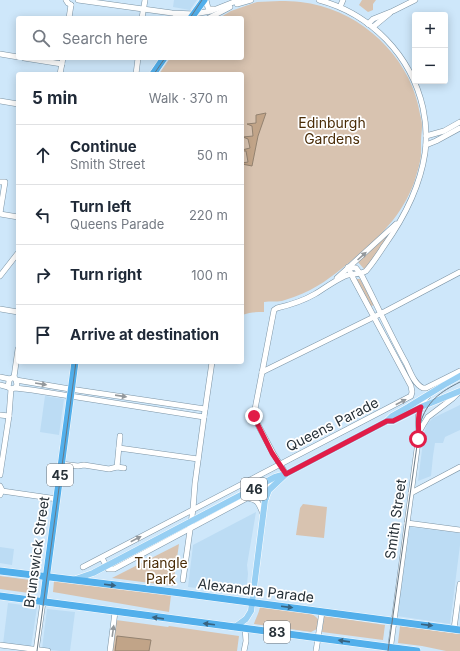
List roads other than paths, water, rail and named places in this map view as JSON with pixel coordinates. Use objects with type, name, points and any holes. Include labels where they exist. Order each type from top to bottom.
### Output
[{"type":"highway","points":[[192,16],[205,0]]},
{"type":"highway","points":[[154,72],[163,60]]},
{"type":"highway","name":"Brunswick Street","points":[[43,602],[75,364]]},
{"type":"highway","name":"Alexandra Parade","points":[[0,572],[457,629]]},
{"type":"highway","points":[[0,596],[235,627]]},
{"type":"highway","name":"83","points":[[235,627],[390,649],[417,651]]},
{"type":"main road","name":"Queens Parade","points":[[71,580],[93,573],[191,525],[387,421],[392,416],[460,376]]},
{"type":"main road","name":"Queens Parade","points":[[387,421],[393,421],[421,407],[460,391]]},
{"type":"main road","name":"46","points":[[235,627],[249,616],[251,611],[266,498],[269,490],[278,478]]},
{"type":"main road","points":[[245,496],[251,492],[258,492],[266,498]]},
{"type":"street","points":[[66,0],[71,5]]},
{"type":"street","points":[[71,5],[76,4],[78,0],[192,16],[218,9],[239,0]]},
{"type":"street","points":[[142,16],[145,0]]},
{"type":"street","points":[[205,0],[208,8],[213,10],[218,9]]},
{"type":"street","points":[[214,16],[231,6],[251,0]]},
{"type":"street","points":[[286,474],[278,465],[254,416],[274,311],[275,309],[310,297],[347,275],[360,274],[366,271],[392,234],[414,194],[424,162],[426,145],[425,122],[419,92],[403,59],[394,47],[371,25],[338,7],[319,0]]},
{"type":"street","points":[[338,7],[339,0]]},
{"type":"street","points":[[338,7],[343,0]]},
{"type":"street","points":[[371,25],[412,1]]},
{"type":"street","points":[[69,16],[71,5]]},
{"type":"street","points":[[172,13],[180,16]]},
{"type":"street","points":[[0,54],[16,57]]},
{"type":"street","points":[[49,60],[62,61],[60,72]]},
{"type":"street","points":[[136,72],[138,60]]},
{"type":"street","points":[[0,102],[16,104]]},
{"type":"street","points":[[426,136],[444,131],[460,122]]},
{"type":"street","points":[[426,145],[436,142],[460,128]]},
{"type":"street","points":[[0,182],[5,182],[0,214],[16,218]]},
{"type":"street","points":[[334,282],[386,234],[403,215]]},
{"type":"street","points":[[0,276],[16,256]]},
{"type":"street","points":[[348,268],[355,268],[360,274],[417,384],[422,388],[425,388],[460,371]]},
{"type":"street","points":[[348,268],[411,387],[417,384]]},
{"type":"street","points":[[262,372],[380,314],[460,272]]},
{"type":"street","points":[[0,309],[16,312]]},
{"type":"street","points":[[394,356],[400,353]]},
{"type":"street","points":[[12,388],[17,385],[14,379],[16,364]]},
{"type":"street","points":[[183,580],[211,364]]},
{"type":"street","points":[[0,377],[204,417]]},
{"type":"street","points":[[0,475],[12,388],[8,381],[14,379]]},
{"type":"street","points":[[0,385],[12,388],[71,392],[205,409]]},
{"type":"street","name":"Queens Parade","points":[[83,567],[410,396],[412,394],[411,387]]},
{"type":"street","points":[[419,434],[428,417],[460,391]]},
{"type":"street","name":"Smith Street","points":[[390,649],[419,434],[419,413],[424,400],[430,394]]},
{"type":"street","points":[[0,414],[9,416]]},
{"type":"street","points":[[117,467],[120,436]]},
{"type":"street","points":[[119,448],[198,459]]},
{"type":"street","points":[[61,464],[78,466],[84,465],[109,469],[117,467],[124,468]]},
{"type":"street","points":[[278,465],[278,478]]},
{"type":"street","points":[[411,493],[460,467]]},
{"type":"street","name":"Queens Parade","points":[[258,492],[278,478]]},
{"type":"street","points":[[1,490],[57,499]]},
{"type":"street","points":[[245,496],[257,502],[263,514]]},
{"type":"street","points":[[407,523],[460,530]]},
{"type":"street","points":[[156,529],[162,540]]},
{"type":"street","points":[[102,558],[106,566]]},
{"type":"street","points":[[457,629],[460,584]]},
{"type":"street","name":"Brunswick Street","points":[[36,650],[43,602]]},
{"type":"street","points":[[110,651],[115,612]]},
{"type":"street","points":[[316,651],[322,612]]},
{"type":"street","points":[[244,651],[246,641],[245,628]]},
{"type":"street","points":[[0,645],[48,651]]},
{"type":"tram line","points":[[191,16],[202,0]]},
{"type":"tram line","points":[[155,72],[164,60]]},
{"type":"tram line","points":[[37,651],[76,364]]},
{"type":"tram line","points":[[388,651],[420,424],[430,403],[440,394],[460,382]]},
{"type":"park label","name":"Edinburgh Gardens","points":[[332,130]]},
{"type":"park label","name":"Triangle Park","points":[[161,570]]}]
